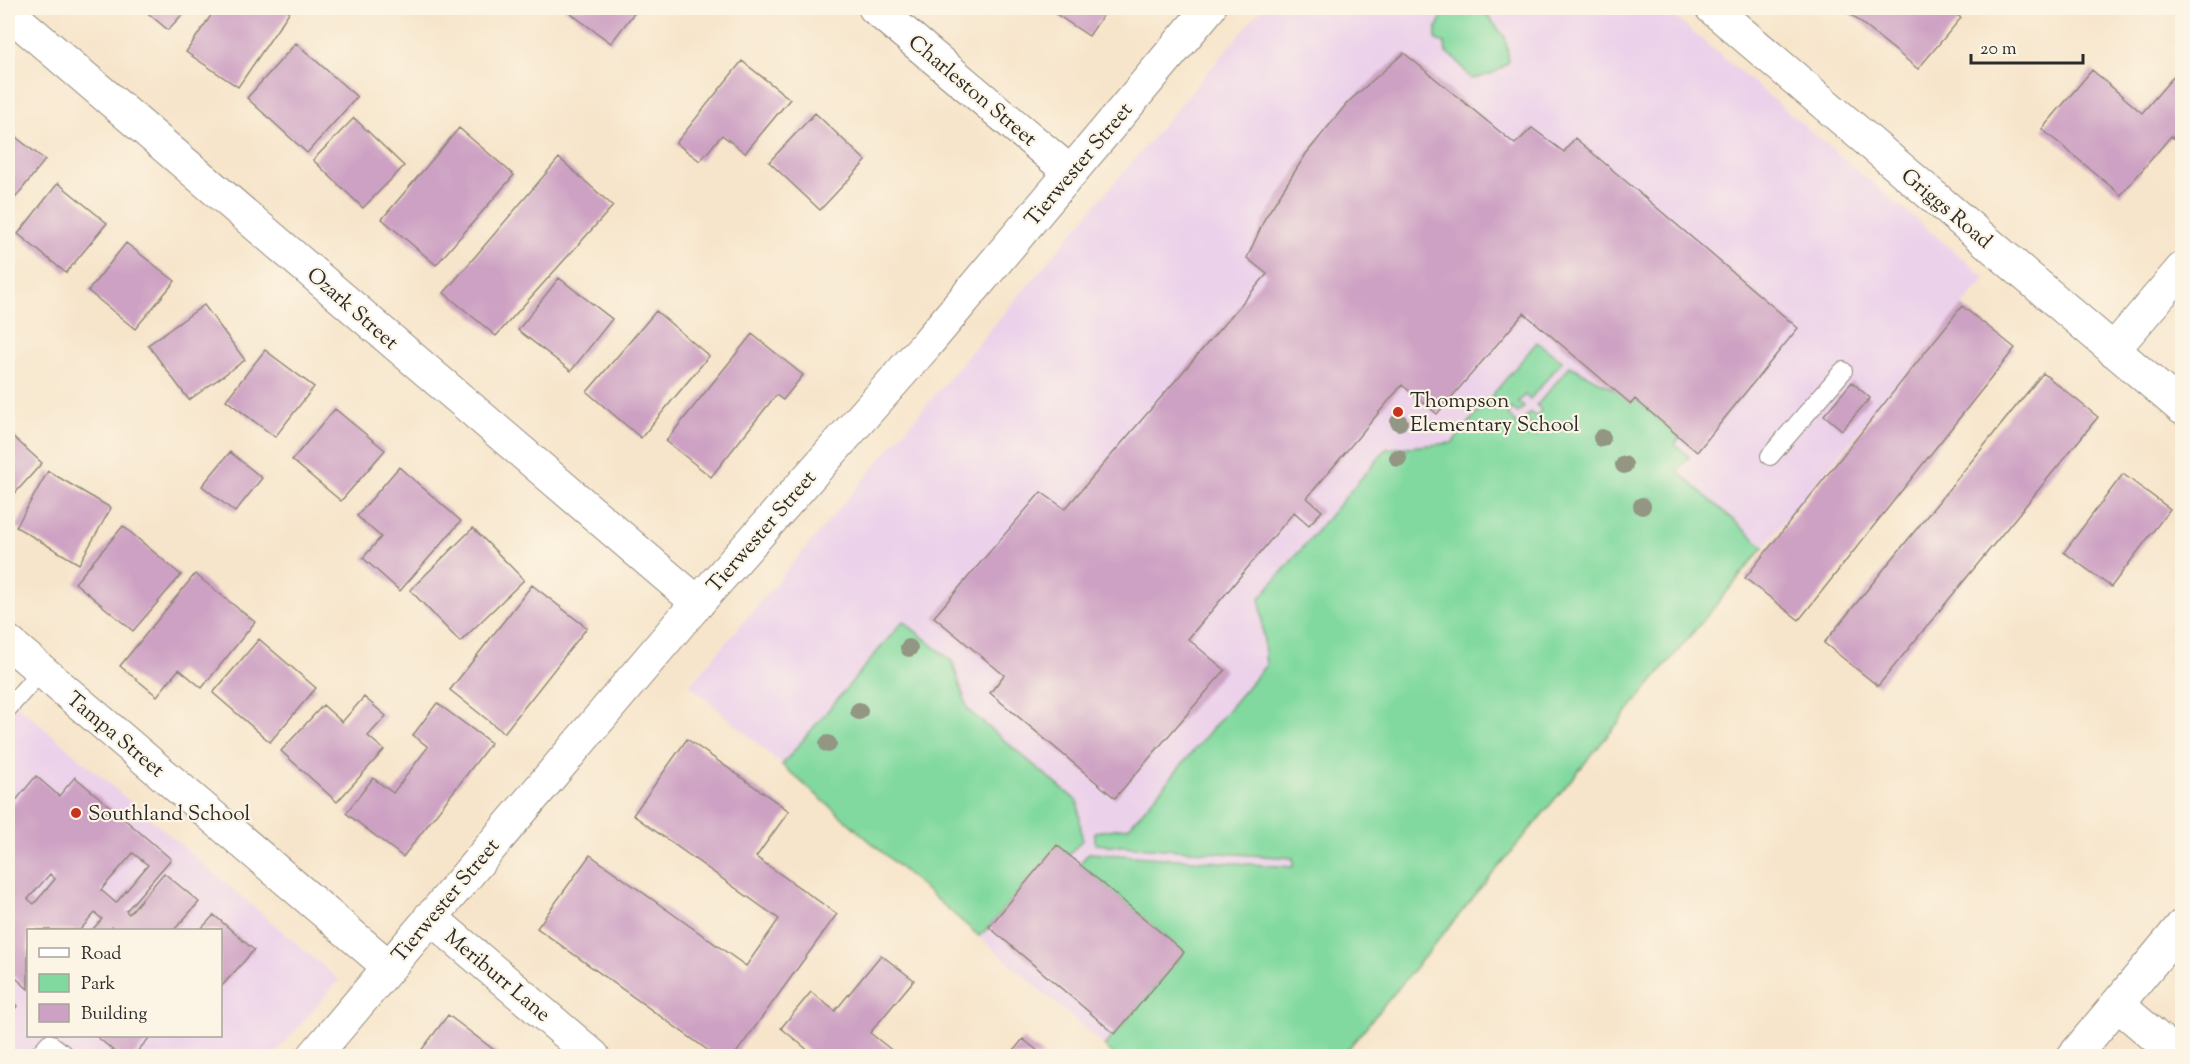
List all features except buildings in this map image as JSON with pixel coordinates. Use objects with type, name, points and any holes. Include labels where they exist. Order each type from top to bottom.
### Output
[{"type":"street","name":"Charleston Street","points":[[875,8],[1071,173]]},
{"type":"street","name":"Tierwester Street","points":[[314,1056],[698,603],[924,347],[1209,8]]},
{"type":"street","name":"Griggs Road","points":[[1712,8],[2182,408]]},
{"type":"street","name":"Ozark Street","points":[[8,12],[698,603]]},
{"type":"street","points":[[2113,350],[2182,268]]},
{"type":"street","name":"Tampa Street","points":[[8,642],[389,967]]},
{"type":"street","name":"Meriburr Lane","points":[[430,917],[593,1056]]},
{"type":"street","points":[[2074,1056],[2182,926]]},
{"type":"street","points":[[2117,1004],[2178,1056]]},
{"type":"lane","points":[[1770,456],[1843,371]]},
{"type":"lane","points":[[8,708],[41,671]]},
{"type":"lane","points":[[38,1056],[49,1042],[66,1056]]},
{"type":"shaded area","name":"Thompson Elementary School","points":[[1262,8],[1664,8],[1986,278],[1342,1056],[1116,1056],[690,685]]},
{"type":"shaded area","name":"Southland School","points":[[8,697],[339,980],[273,1056],[8,1056]]},
{"type":"green space","points":[[1451,8],[1481,8],[1505,37],[1509,61],[1492,73],[1471,79],[1455,58],[1446,53],[1445,43],[1436,40],[1439,22]]},
{"type":"green space","points":[[1537,342],[1562,361],[1530,399],[1525,395],[1518,402],[1524,407],[1518,413],[1512,408],[1507,414],[1523,431],[1531,423],[1525,418],[1530,412],[1536,417],[1541,410],[1537,405],[1570,366],[1615,390],[1631,403],[1635,399],[1680,437],[1675,444],[1689,457],[1677,471],[1764,547],[1342,1056],[1116,1056],[1104,1046],[1184,952],[1079,864],[1089,853],[1293,867],[1293,858],[1095,844],[1095,832],[1129,827],[1266,665],[1260,598],[1386,449],[1452,443]]},
{"type":"green space","points":[[903,621],[952,661],[968,710],[1078,802],[1082,840],[1069,855],[1057,846],[979,936],[782,765]]},
{"type":"place","name":"Thompson Elementary School","points":[[1398,412]]},
{"type":"place","name":"Southland School","points":[[76,813]]}]
